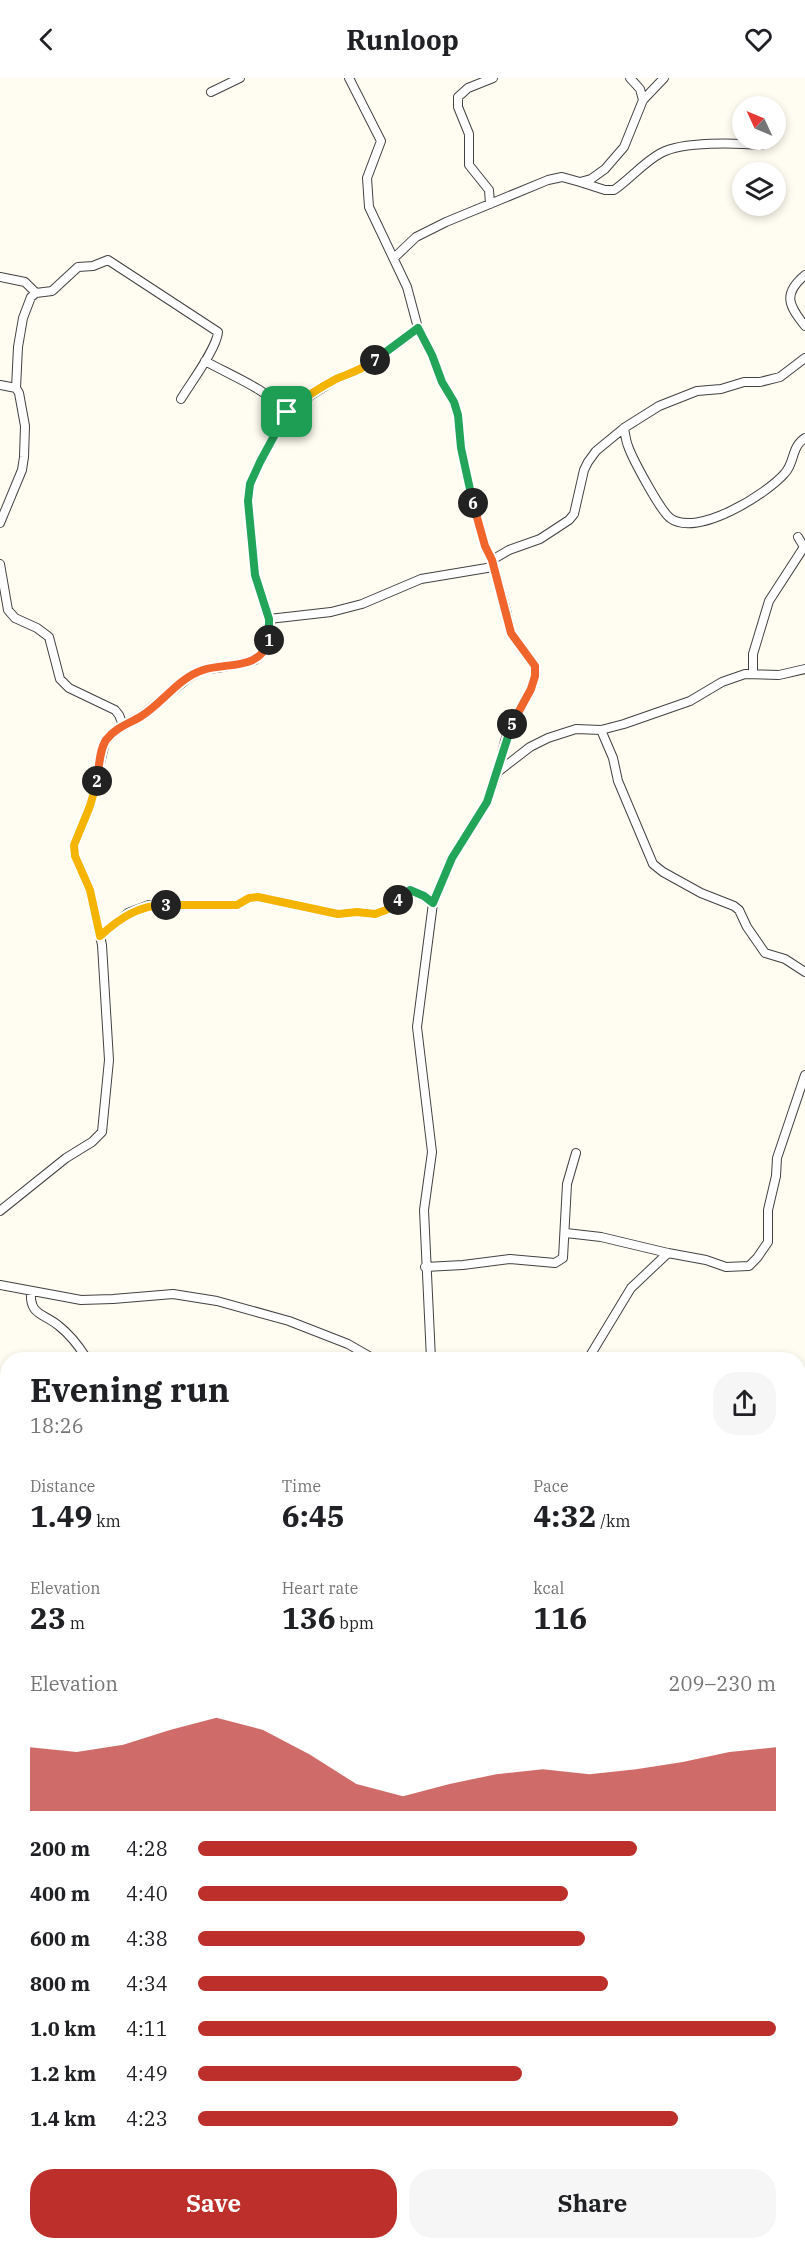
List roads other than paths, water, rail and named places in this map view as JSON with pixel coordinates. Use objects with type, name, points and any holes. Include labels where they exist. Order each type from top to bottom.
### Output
[{"type":"street","points":[[211,92],[240,78]]},
{"type":"street","points":[[350,78],[381,141],[367,178],[369,207],[407,287],[418,328],[432,355],[442,382],[454,402],[472,497],[485,546],[493,563],[511,633],[535,666],[531,689],[512,722],[487,802],[452,858],[433,903],[417,1027],[432,1152],[424,1210],[430,1352]]},
{"type":"street","points":[[490,204],[489,190],[469,165],[469,134],[458,107],[458,97],[468,88],[493,78]]},
{"type":"street","points":[[630,78],[640,89],[643,100]]},
{"type":"street","points":[[580,182],[591,179],[605,169],[624,147],[643,100],[664,78]]},
{"type":"street","points":[[394,257],[416,237],[446,222],[548,180],[562,177],[605,190],[614,190],[662,152],[676,148],[732,143]]},
{"type":"street","points":[[0,523],[22,470],[24,457],[25,426],[16,388],[18,347],[23,318],[31,297],[52,291],[78,267],[93,266],[108,260],[216,328],[218,337],[181,399]]},
{"type":"street","points":[[805,275],[795,283],[789,299],[792,310],[805,326]]},
{"type":"street","points":[[0,277],[25,282],[36,294]]},
{"type":"street","points":[[0,1211],[102,1132],[108,1060],[100,936],[90,890],[75,856],[74,845],[90,806],[105,742],[123,725],[141,716],[187,679],[202,670],[223,668],[260,657],[265,651],[269,641],[269,619],[255,575],[248,501],[250,484],[260,462],[287,412],[321,388],[366,367],[418,328]]},
{"type":"street","points":[[269,619],[331,612],[362,604],[421,579],[493,563],[508,550],[540,539],[569,520],[578,501],[584,470],[588,462],[596,451],[624,428],[659,406],[697,391],[721,389],[744,382],[760,382],[780,377],[805,358]]},
{"type":"street","points":[[205,361],[263,393],[279,403],[287,412]]},
{"type":"street","points":[[0,385],[16,388]]},
{"type":"street","points":[[624,428],[628,446],[662,508],[669,518],[676,521],[706,522],[735,509],[768,489],[787,472],[796,446],[805,438]]},
{"type":"street","points":[[753,674],[753,654],[769,602],[804,548],[798,537]]},
{"type":"street","points":[[0,564],[8,610],[15,618],[37,628],[49,637],[60,679],[69,688],[115,710],[123,725]]},
{"type":"street","points":[[498,771],[530,747],[548,738],[576,729],[601,730],[624,724],[690,701],[722,682],[745,674],[779,675],[805,669]]},
{"type":"street","points":[[601,730],[613,758],[618,781],[653,864],[701,893],[734,906],[739,910],[747,927],[765,953],[785,959],[805,972]]},
{"type":"street","points":[[100,936],[128,914],[149,905],[237,905],[249,898],[258,897],[338,914],[357,912],[375,914],[386,910],[410,890],[433,903]]},
{"type":"street","points":[[566,1233],[601,1237],[706,1260],[726,1267],[749,1266],[768,1242],[768,1210],[776,1176],[777,1158],[805,1075]]},
{"type":"street","points":[[425,1267],[510,1259],[555,1263],[563,1258],[567,1184],[576,1153]]},
{"type":"street","points":[[592,1352],[631,1288],[668,1253]]},
{"type":"street","points":[[0,1285],[81,1300],[173,1294],[208,1299],[289,1321],[348,1344],[362,1352]]},
{"type":"street","points":[[31,1291],[30,1302],[33,1308],[58,1324],[83,1352]]}]
